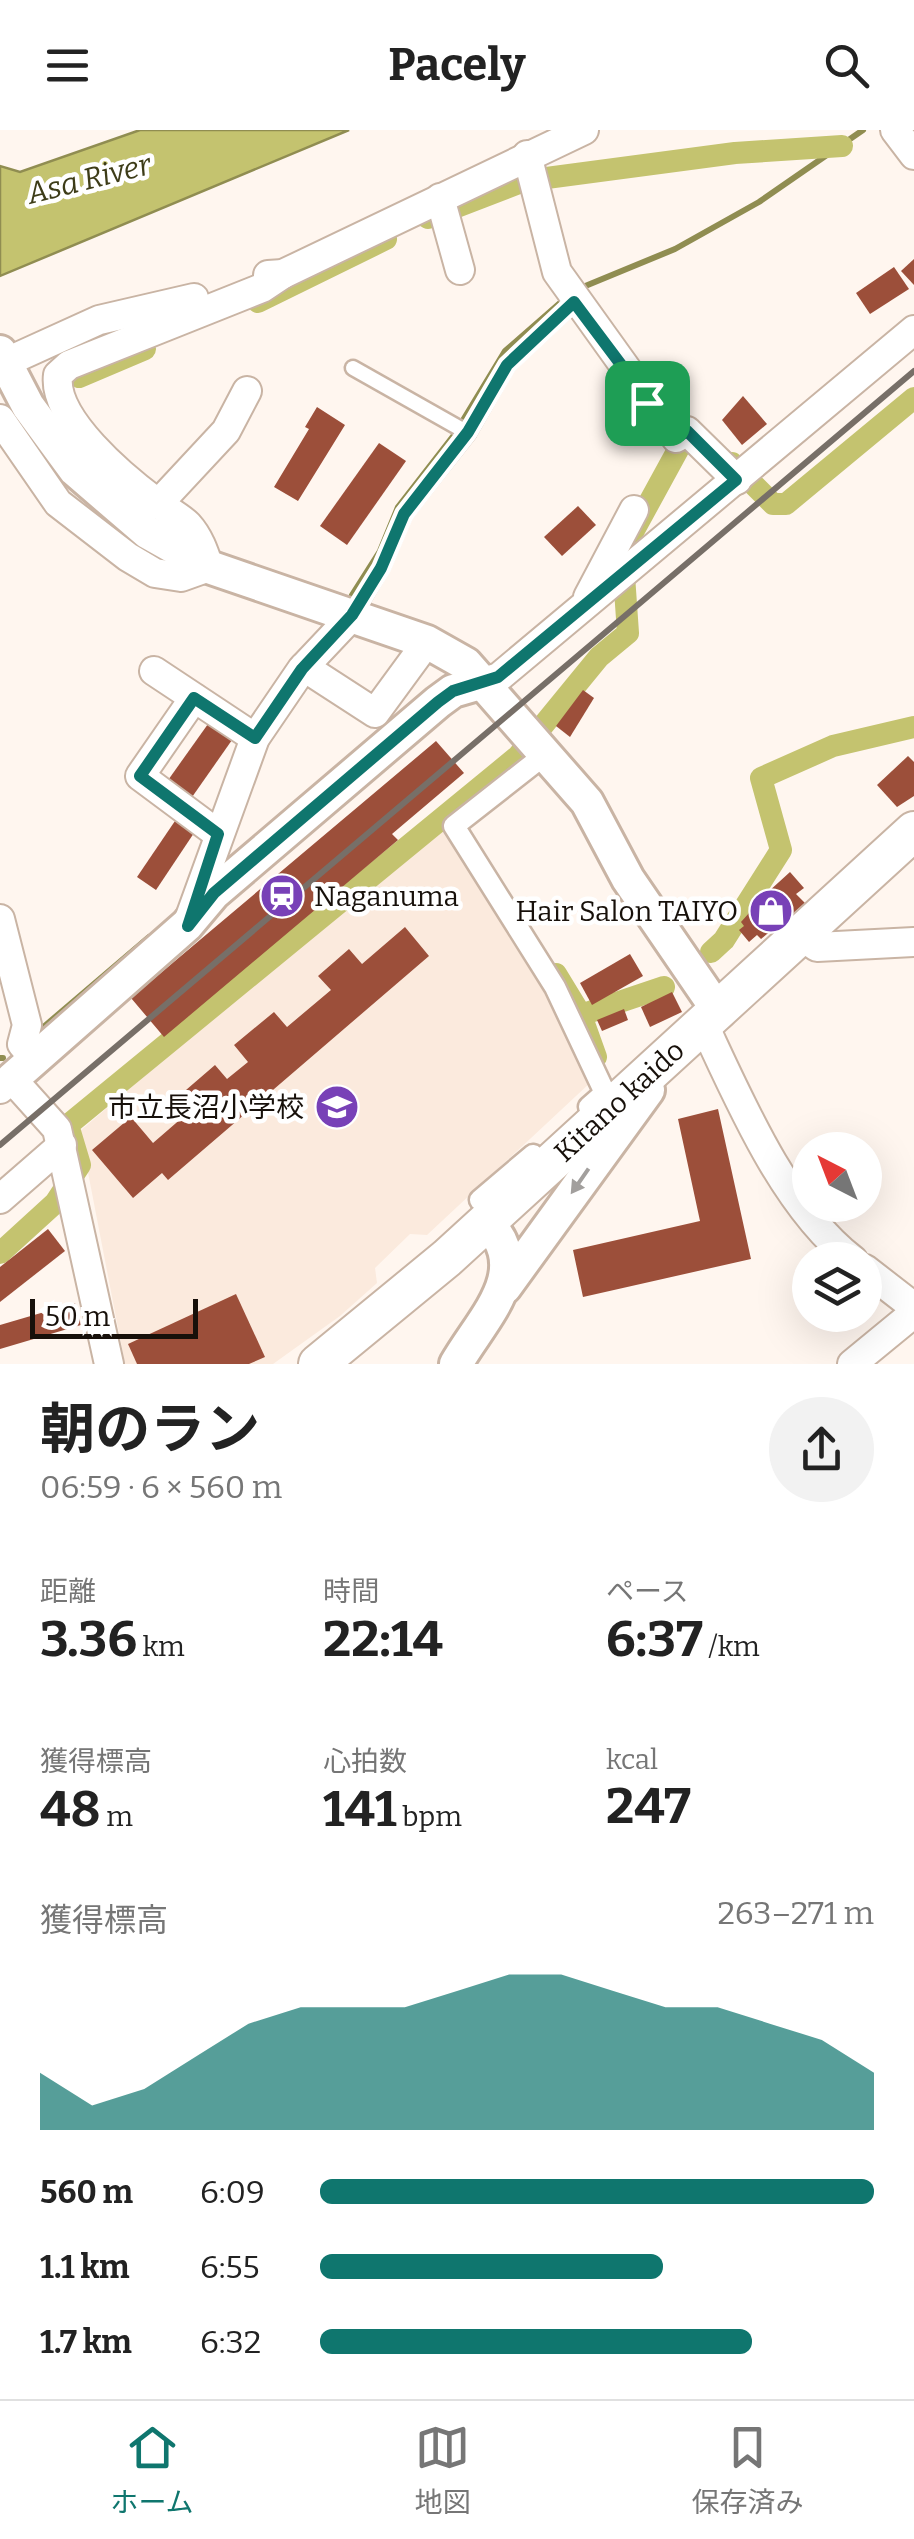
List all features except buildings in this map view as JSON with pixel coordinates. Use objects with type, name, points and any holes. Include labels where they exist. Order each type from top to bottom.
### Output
[{"type":"main road","name":"Kitano kaido","points":[[318,1364],[484,1211],[701,1028],[914,831]]},
{"type":"street","points":[[208,567],[200,543],[187,524],[158,504],[85,436],[56,387],[58,376],[69,366],[262,288],[283,274],[584,130]]},
{"type":"street","points":[[895,130],[914,155]]},
{"type":"street","points":[[527,155],[556,272],[574,302],[676,438],[687,431],[736,480]]},
{"type":"street","points":[[440,198],[460,270]]},
{"type":"street","points":[[283,274],[256,276],[154,310],[99,320],[2,359],[41,426],[86,481],[137,526],[208,567],[427,642],[451,653],[484,682],[588,802],[734,1091],[798,1201],[836,1242]]},
{"type":"street","points":[[14,1064],[188,926],[214,893],[438,702],[453,691],[498,677],[914,330]]},
{"type":"street","points":[[158,504],[226,430],[247,391]]},
{"type":"street","points":[[0,419],[58,502],[128,557],[154,573],[180,577],[208,567]]},
{"type":"street","points":[[581,611],[634,510]]},
{"type":"street","points":[[188,926],[255,738],[304,668],[352,615]]},
{"type":"street","points":[[304,668],[375,713],[427,642]]},
{"type":"street","points":[[154,671],[255,738]]},
{"type":"street","points":[[194,698],[140,776],[218,834]]},
{"type":"street","points":[[504,1287],[508,1262],[504,1239],[484,1211],[605,1093],[555,987],[454,826],[547,753]]},
{"type":"street","points":[[0,918],[27,1025],[14,1064]]},
{"type":"street","points":[[800,936],[817,947],[914,942]]},
{"type":"street","points":[[456,1364],[504,1287],[701,1028]]},
{"type":"street","points":[[14,1064],[57,1129],[109,1364]]},
{"type":"street","points":[[0,1199],[62,1145]]},
{"type":"street","points":[[852,1364],[914,1310],[882,1283]]},
{"type":"lane","points":[[352,615],[381,568],[404,514],[468,432],[507,365],[574,302]]},
{"type":"lane","points":[[353,368],[468,432]]},
{"type":"shaded area","name":"市立長沼小学校","points":[[443,822],[562,1012],[591,1082],[427,1235],[410,1234],[375,1268],[377,1283],[340,1316],[273,1364],[125,1364],[80,1131]]},
{"type":"water","name":"Asa River","points":[[140,130],[349,130],[0,276],[0,166],[20,172]]},
{"type":"waterway","points":[[578,289],[675,249],[759,202],[863,130]]},
{"type":"waterway","points":[[428,218],[524,181],[735,153],[842,146]]},
{"type":"waterway","points":[[258,302],[386,239]]},
{"type":"waterway","points":[[352,595],[380,551],[398,507],[454,435],[505,351],[568,296]]},
{"type":"waterway","points":[[79,377],[145,349]]},
{"type":"waterway","points":[[732,463],[773,504],[786,504],[914,398]]},
{"type":"waterway","points":[[633,532],[680,446],[677,422]]},
{"type":"waterway","points":[[0,1253],[55,1203],[80,1165],[68,1125],[518,756],[599,657],[628,633],[623,561]]},
{"type":"waterway","points":[[711,952],[724,940],[781,850],[761,778],[833,746],[914,727]]},
{"type":"waterway","points":[[40,1030],[149,937]]},
{"type":"waterway","points":[[556,974],[581,1015],[596,1057]]},
{"type":"waterway","points":[[581,1015],[664,987]]},
{"type":"railway","points":[[0,1145],[914,371]]},
{"type":"place","name":"Naganuma","points":[[282,896]]},
{"type":"place","name":"Hair Salon TAIYO","points":[[771,911]]},
{"type":"place","name":"市立長沼小学校","points":[[337,1107]]},
{"type":"route","points":[[574,302],[647,403],[676,438],[687,431],[736,480],[498,677],[453,691],[438,702],[214,893],[188,926],[218,834],[140,776],[194,698],[255,738],[302,669],[352,615],[381,568],[404,514],[468,432],[507,365],[574,302]]}]
